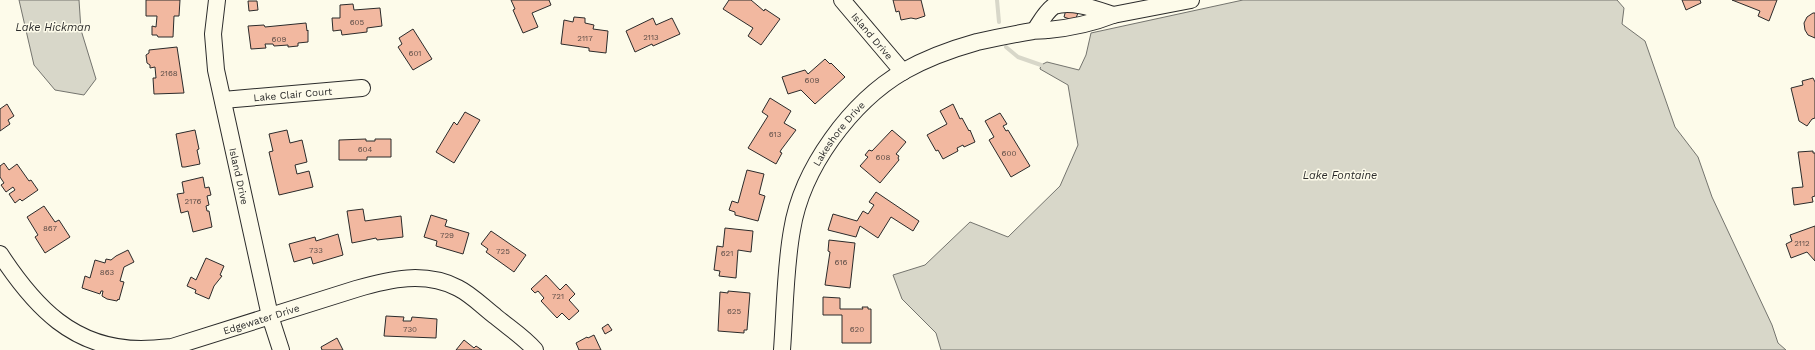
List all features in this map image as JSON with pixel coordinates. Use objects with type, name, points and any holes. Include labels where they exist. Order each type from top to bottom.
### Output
[{"type":"street","name":"Island Drive","points":[[217,0],[212,34],[213,46],[223,100],[270,316],[281,350]]},
{"type":"street","name":"Island Drive","points":[[842,0],[903,72]]},
{"type":"street","name":"Lakeshore Drive","points":[[782,350],[792,229],[808,181],[819,159],[834,136],[868,99],[903,72],[940,54],[962,47],[1035,30],[1049,30],[1101,20],[1113,15],[1191,0]]},
{"type":"street","points":[[1035,30],[1054,5],[1068,1],[1082,3],[1113,15]]},
{"type":"street","name":"Lake Clair Court","points":[[223,100],[362,88]]},
{"type":"street","name":"Edgewater Drive","points":[[0,254],[22,285],[42,309],[51,317],[73,331],[93,341],[109,345],[140,349],[172,347],[386,280],[409,277],[428,278],[459,288],[535,350]]},
{"type":"water","name":"Lake Hickman","points":[[19,0],[79,0],[81,30],[96,79],[84,95],[55,90],[34,65]]},
{"type":"water","name":"Lake Fontaine","points":[[1243,0],[1617,0],[1624,8],[1622,24],[1645,41],[1675,127],[1698,157],[1712,197],[1772,325],[1778,343],[1786,350],[941,350],[936,333],[902,299],[893,275],[925,265],[970,222],[1008,237],[1060,186],[1078,145],[1068,85],[1040,69],[1041,65],[1047,62],[1079,70],[1086,55],[1091,33]]},
{"type":"building","points":[[146,0],[180,0],[179,16],[174,16],[173,37],[158,37],[157,35],[152,35],[152,26],[156,27],[157,16],[146,16]]},
{"type":"building","points":[[511,0],[549,0],[551,5],[532,13],[538,27],[523,33],[513,10],[515,9]]},
{"type":"building","points":[[729,0],[751,0],[764,11],[765,9],[780,19],[761,45],[748,36],[753,28],[723,9]]},
{"type":"building","points":[[893,0],[921,0],[925,16],[916,19],[911,18],[901,20],[899,11],[896,12]]},
{"type":"building","points":[[1682,0],[1700,0],[1701,3],[1686,10]]},
{"type":"building","points":[[1732,0],[1777,0],[1769,21],[1758,16],[1760,11]]},
{"type":"building","points":[[248,1],[257,1],[258,10],[249,11]]},
{"type":"building","points":[[353,4],[354,10],[380,8],[382,26],[367,28],[367,32],[342,35],[341,30],[333,31],[332,18],[340,18],[340,5]]},
{"type":"building","points":[[1067,6],[1079,10],[1075,21],[1064,17]]},
{"type":"building","points":[[1815,13],[1815,38],[1808,35],[1805,30],[1804,23],[1807,17]]},
{"type":"building","points":[[574,17],[585,18],[585,23],[594,25],[593,29],[608,31],[606,53],[589,51],[589,48],[561,44],[564,20],[573,22]]},
{"type":"building","points":[[653,18],[656,25],[672,18],[680,34],[635,52],[626,31]]},
{"type":"building","points":[[306,23],[307,31],[308,30],[308,42],[298,43],[298,46],[288,47],[288,45],[274,46],[273,44],[265,44],[266,48],[251,49],[248,26],[264,25],[265,27]]},
{"type":"building","points":[[413,29],[432,59],[413,70],[398,47],[402,44],[399,38]]},
{"type":"building","points":[[177,47],[184,93],[154,94],[153,78],[156,78],[155,67],[150,68],[150,65],[147,63],[146,55],[149,53],[149,50]]},
{"type":"building","points":[[825,59],[845,77],[815,104],[801,90],[788,94],[782,77],[805,70],[808,74]]},
{"type":"building","points":[[1813,78],[1815,82],[1815,118],[1812,119],[1807,126],[1799,121],[1791,88],[1803,85],[1802,81]]},
{"type":"building","points":[[770,98],[791,111],[784,123],[796,130],[781,150],[780,152],[782,153],[776,164],[748,148],[768,116],[762,112]]},
{"type":"building","points":[[7,104],[14,116],[8,120],[10,124],[0,131],[0,109]]},
{"type":"building","points":[[953,104],[960,119],[962,118],[969,131],[970,130],[975,142],[964,147],[963,145],[957,148],[958,151],[943,159],[938,150],[936,151],[927,135],[947,124],[940,111]]},
{"type":"building","points":[[465,112],[480,120],[454,163],[436,152],[454,122],[457,125]]},
{"type":"building","points":[[1000,113],[1007,124],[1003,126],[1006,131],[1008,130],[1030,166],[1011,177],[989,140],[994,137],[985,121]]},
{"type":"building","points":[[195,130],[200,164],[182,167],[176,134]]},
{"type":"building","points":[[287,130],[290,143],[302,140],[307,162],[295,165],[297,174],[309,171],[313,187],[279,195],[269,152],[273,151],[269,134]]},
{"type":"building","points":[[892,130],[906,142],[896,154],[899,156],[899,160],[880,183],[860,166],[868,157],[865,155],[869,150],[872,151]]},
{"type":"building","points":[[366,139],[366,141],[375,141],[375,139],[391,139],[391,157],[367,157],[367,160],[339,160],[339,140]]},
{"type":"building","points":[[1813,151],[1813,153],[1815,153],[1815,196],[1812,197],[1813,202],[1794,205],[1792,188],[1803,187],[1798,152]]},
{"type":"building","points":[[4,163],[9,170],[17,164],[29,181],[31,180],[38,190],[22,201],[20,199],[15,203],[9,194],[15,190],[13,187],[6,192],[1,185],[4,183],[0,177],[0,166]]},
{"type":"building","points":[[747,170],[764,174],[759,194],[765,196],[758,221],[735,215],[735,212],[729,210],[732,201],[738,203]]},
{"type":"building","points":[[203,177],[205,188],[209,187],[211,195],[207,196],[209,205],[206,206],[207,211],[209,211],[212,227],[193,232],[188,211],[181,213],[177,194],[184,193],[182,182]]},
{"type":"building","points":[[876,192],[919,221],[913,231],[891,217],[878,238],[860,226],[856,237],[828,230],[833,214],[857,221],[863,211],[868,214],[874,205],[869,202]]},
{"type":"building","points":[[44,206],[55,222],[59,220],[70,237],[45,253],[35,237],[38,235],[27,217]]},
{"type":"building","points":[[363,209],[365,221],[401,216],[403,237],[377,240],[376,238],[352,243],[347,211]]},
{"type":"building","points":[[431,215],[447,220],[445,226],[469,233],[463,254],[436,246],[437,241],[424,237]]},
{"type":"building","points":[[1815,226],[1815,261],[1807,252],[1791,258],[1786,244],[1792,241],[1790,235]]},
{"type":"building","points":[[725,228],[753,231],[751,252],[738,250],[736,278],[719,276],[720,271],[714,270],[717,246],[723,247]]},
{"type":"building","points":[[491,231],[526,255],[514,272],[486,252],[488,249],[481,244]]},
{"type":"building","points":[[338,234],[343,255],[313,264],[311,257],[294,262],[289,244],[315,237],[316,241]]},
{"type":"building","points":[[829,240],[855,243],[850,288],[825,285],[830,252],[828,251]]},
{"type":"building","points":[[128,250],[134,262],[124,267],[120,281],[124,282],[119,300],[107,299],[102,296],[103,291],[101,291],[100,294],[82,288],[85,276],[90,278],[95,260],[105,263],[106,259],[111,260]]},
{"type":"building","points":[[206,258],[224,266],[220,275],[222,276],[214,286],[209,299],[195,293],[196,290],[187,286],[191,277],[196,280]]},
{"type":"building","points":[[546,275],[560,290],[566,284],[575,294],[569,300],[579,311],[569,320],[562,313],[557,318],[541,301],[544,298],[538,291],[535,293],[531,289]]},
{"type":"building","points":[[728,291],[750,293],[747,330],[744,330],[744,333],[718,331],[720,292],[728,293]]},
{"type":"building","points":[[823,297],[840,298],[840,309],[863,309],[862,307],[868,307],[868,309],[871,309],[871,343],[842,343],[842,315],[823,315]]},
{"type":"building","points":[[386,316],[404,317],[403,321],[411,321],[412,317],[437,319],[436,338],[384,336]]},
{"type":"building","points":[[608,324],[612,330],[605,334],[602,328]]},
{"type":"building","points":[[594,335],[601,350],[579,350],[576,343]]},
{"type":"building","points":[[337,338],[343,350],[322,350],[321,347]]},
{"type":"building","points":[[464,340],[474,348],[476,346],[482,350],[456,350]]},
{"type":"waterway","points":[[997,0],[999,22]]},
{"type":"waterway","points":[[1006,47],[1018,57],[1041,65]]}]
